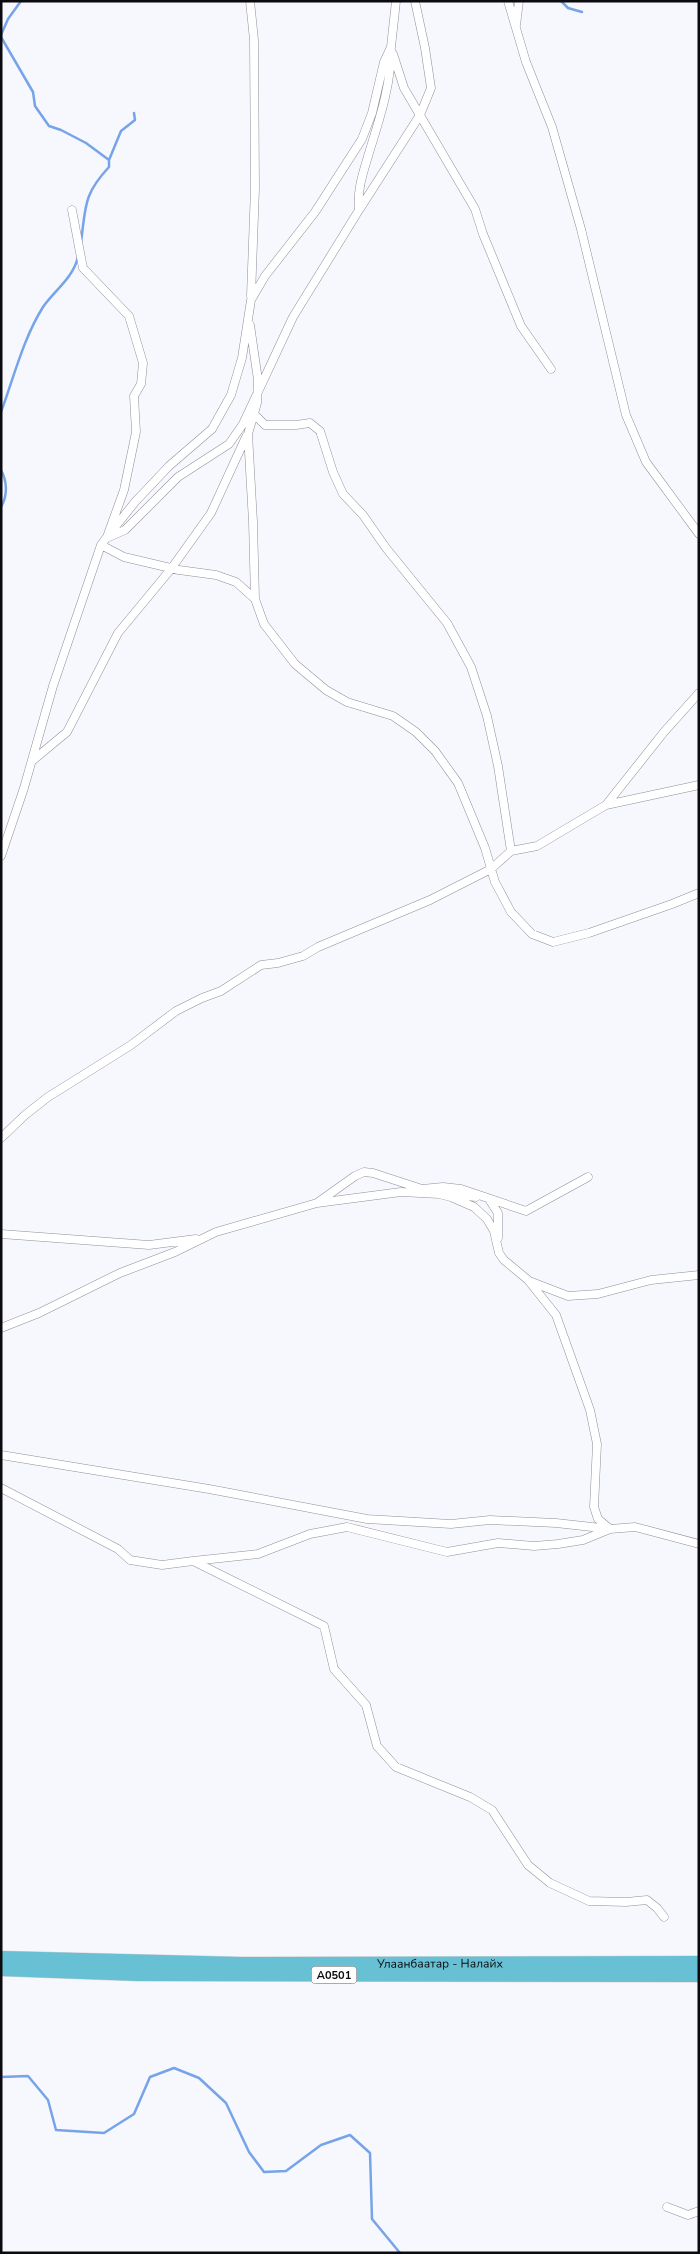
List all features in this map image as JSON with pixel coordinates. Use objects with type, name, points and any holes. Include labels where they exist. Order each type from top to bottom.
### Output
[{"type":"highway","name":"Улаанбаатар - Налайх","points":[[1,1958],[241,1964],[699,1963]]},
{"type":"highway","name":"Улаанбаатар - Налайх","points":[[1,1968],[138,1974],[699,1975]]},
{"type":"street","points":[[32,761],[67,732],[118,633],[171,569],[211,513],[234,467],[254,414],[258,380],[250,332],[254,262],[255,188],[254,40],[250,1]]},
{"type":"street","points":[[359,210],[357,194],[384,105],[391,66],[396,1]]},
{"type":"street","points":[[107,537],[125,530],[178,478],[229,444],[243,424],[293,317],[420,115],[431,88],[426,48],[415,1]]},
{"type":"street","points":[[508,1],[526,62],[552,127],[581,229],[626,416],[646,462],[699,534]]},
{"type":"street","points":[[516,26],[520,1]]},
{"type":"street","points":[[1,856],[32,761],[53,686],[100,545],[169,466],[212,429],[230,395],[242,358],[251,300],[265,276],[314,212],[362,139],[372,113],[384,62],[391,47]]},
{"type":"street","points":[[391,47],[404,88],[475,209],[483,234],[521,326],[551,369]]},
{"type":"street","points":[[72,210],[83,268],[129,316],[143,363],[141,384],[134,396],[136,432],[130,462],[124,490],[107,537]]},
{"type":"street","points":[[254,414],[265,425],[310,423],[320,431],[333,472],[343,494],[363,515],[386,548],[447,623],[471,667],[488,716],[507,812],[511,851]]},
{"type":"street","points":[[248,434],[255,599],[264,624],[295,664],[318,684],[347,702],[393,716],[416,732],[435,751],[458,783],[478,830],[495,882],[511,912],[532,934],[553,942],[598,930],[699,893]]},
{"type":"street","points":[[100,545],[124,557],[171,569],[216,575],[236,582],[255,599]]},
{"type":"street","points":[[606,805],[664,732],[699,694]]},
{"type":"street","points":[[1,1138],[25,1115],[48,1097],[131,1045],[176,1011],[220,991],[261,965],[278,963],[303,956],[318,947],[430,900],[491,868],[511,851],[537,846],[606,805],[699,785]]},
{"type":"street","points":[[317,1203],[355,1176],[364,1172],[422,1188],[443,1187],[461,1189],[526,1211],[588,1176]]},
{"type":"street","points":[[1,1234],[149,1245],[202,1238],[317,1203],[388,1193],[488,1198]]},
{"type":"street","points":[[438,1194],[451,1197],[480,1211],[488,1219],[498,1242]]},
{"type":"street","points":[[488,1198],[498,1213],[499,1253],[504,1260],[528,1280],[556,1315],[590,1410],[597,1444],[594,1507],[598,1519],[610,1529]]},
{"type":"street","points":[[1,1328],[39,1313],[120,1273],[174,1252],[202,1238]]},
{"type":"street","points":[[528,1280],[568,1296],[598,1294],[651,1280],[699,1275]]},
{"type":"street","points":[[1,1455],[209,1489],[368,1519],[451,1524],[490,1520],[556,1523],[610,1529],[635,1527],[699,1544]]},
{"type":"street","points":[[1,1488],[118,1549],[130,1560],[162,1565],[258,1554],[310,1534],[347,1527],[447,1552],[498,1543],[526,1546],[558,1544],[583,1540],[610,1529]]},
{"type":"street","points":[[193,1561],[324,1626],[334,1669],[366,1705],[377,1746],[396,1767],[470,1797],[492,1810],[528,1865],[550,1883],[589,1901],[626,1902],[647,1900],[657,1908],[664,1918]]},
{"type":"street","points":[[667,2207],[688,2215],[699,2211]]},
{"type":"waterway","points":[[1,35],[8,19],[21,1]]},
{"type":"waterway","points":[[561,1],[568,8],[582,12]]},
{"type":"waterway","points":[[1,37],[33,92],[35,106],[49,126],[86,143],[109,160],[109,167],[94,185],[87,202],[81,242]]},
{"type":"waterway","points":[[109,160],[121,131],[135,120],[134,113]]},
{"type":"waterway","points":[[1,412],[24,345],[36,319],[43,307],[68,278],[78,257]]},
{"type":"waterway","points":[[1,470],[6,488],[5,498],[1,507]]},
{"type":"waterway","points":[[1,2077],[28,2076],[48,2100],[56,2130],[104,2133],[134,2114],[150,2077],[174,2068],[199,2078],[226,2103],[249,2152],[264,2172],[286,2171],[321,2145],[350,2135],[370,2153],[372,2219],[400,2253]]}]
